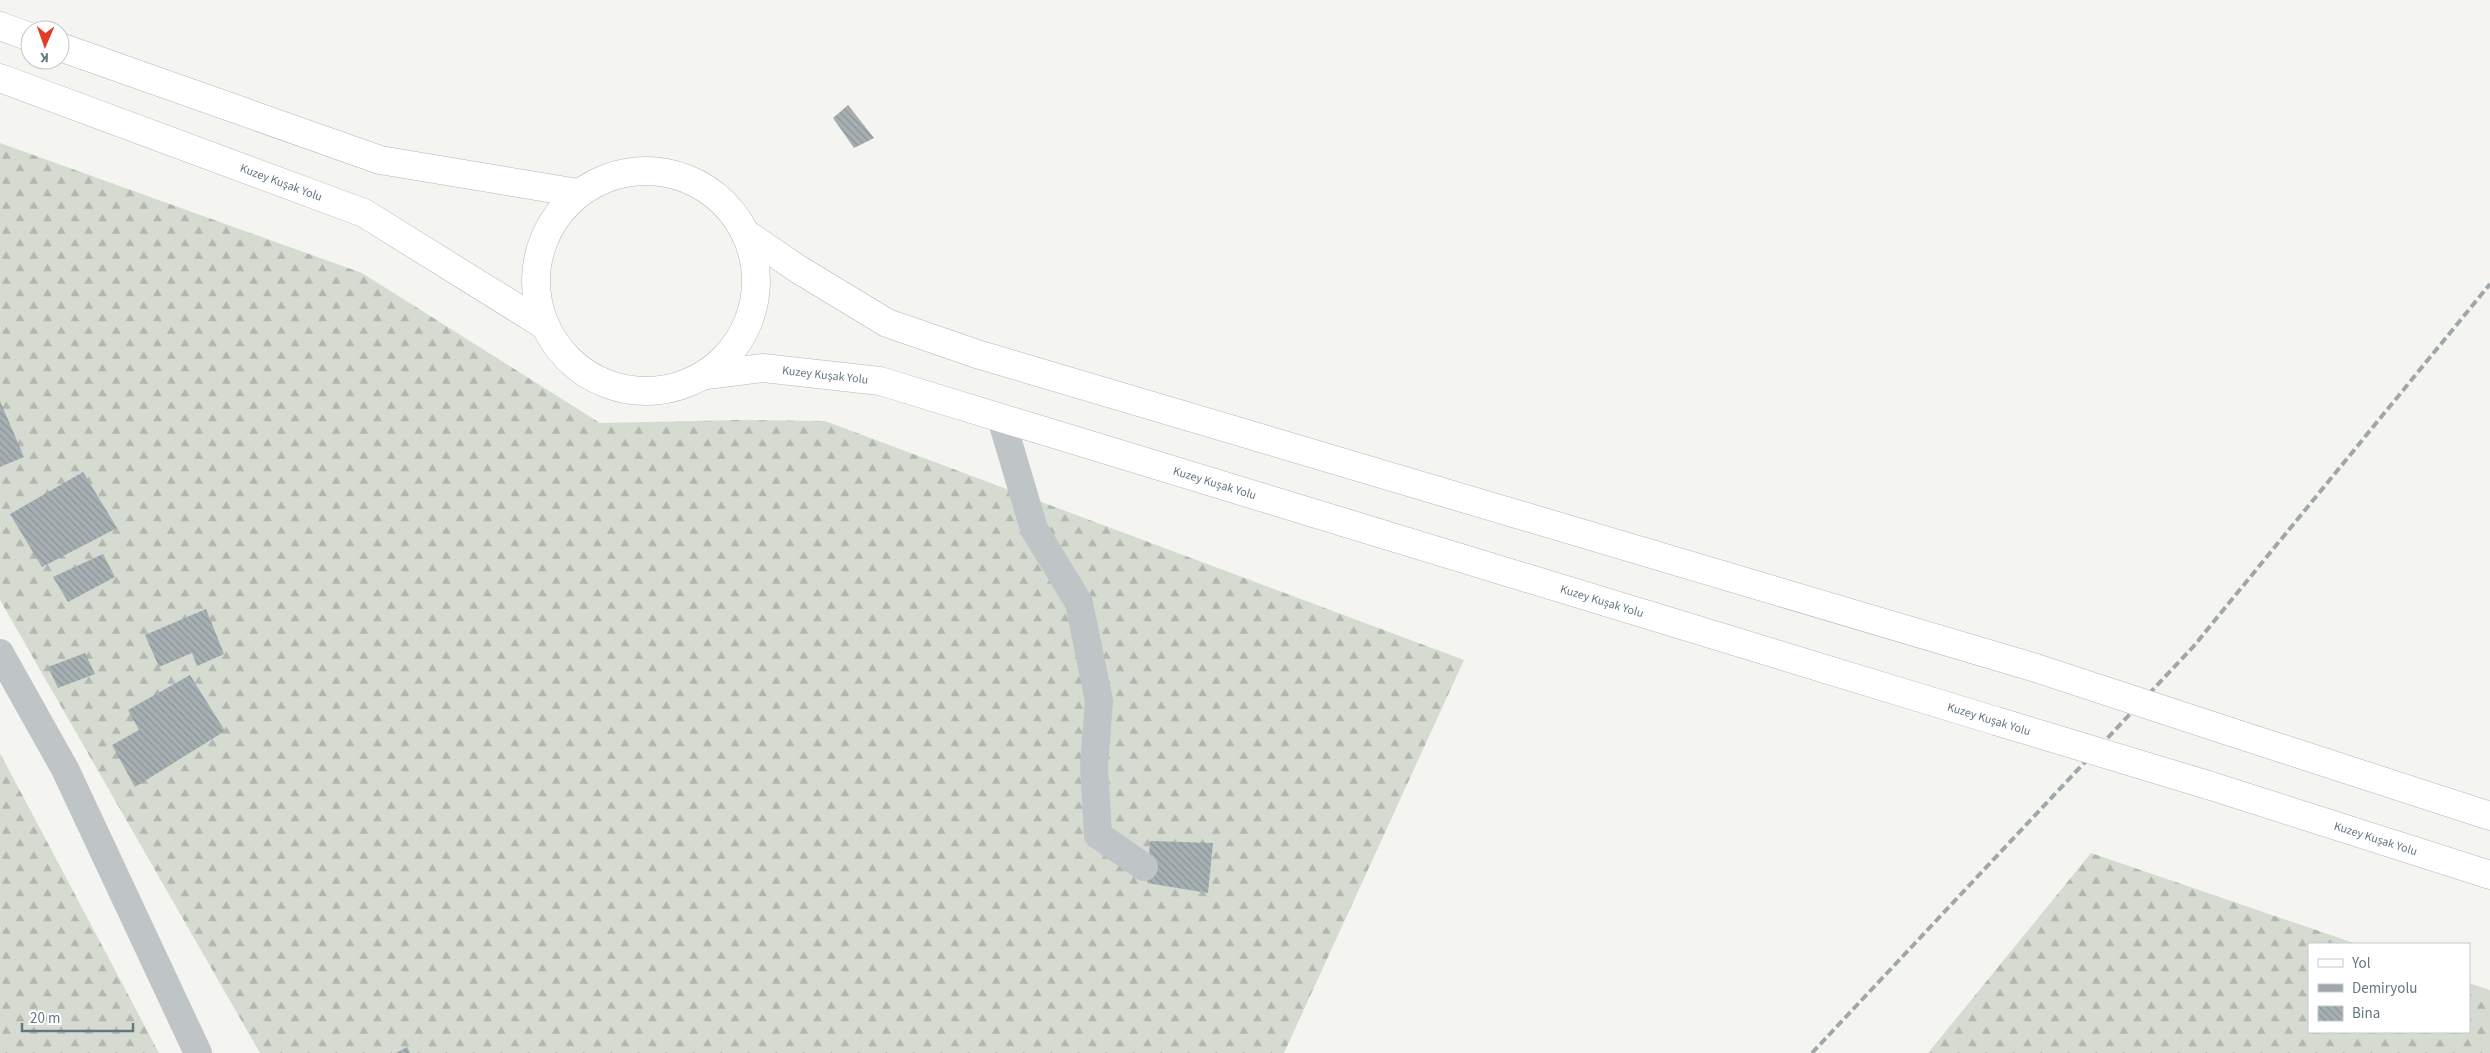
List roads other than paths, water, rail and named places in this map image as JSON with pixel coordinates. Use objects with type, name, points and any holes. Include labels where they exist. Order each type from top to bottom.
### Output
[{"type":"main road","points":[[0,26],[20,33]]},
{"type":"main road","points":[[70,51],[380,160],[578,193]]},
{"type":"main road","name":"Kuzey Kuşak Yolu","points":[[0,78],[364,213],[544,325]]},
{"type":"main road","points":[[644,170],[679,175],[711,191],[736,215],[745,233],[752,246],[758,281],[752,316],[734,350],[706,375],[670,390],[632,391],[595,380],[565,357],[544,325],[535,288],[539,250],[554,218],[578,193],[609,176],[644,170]]},
{"type":"main road","points":[[745,233],[798,270],[887,323],[977,354],[2036,668],[2490,816]]},
{"type":"main road","name":"Kuzey Kuşak Yolu","points":[[706,375],[763,368],[880,381],[2208,785],[2490,875]]},
{"type":"street","points":[[1001,418],[1034,529],[1079,603],[1099,701],[1094,766],[1098,835],[1144,867]]},
{"type":"street","points":[[0,653],[65,769],[198,1053]]},
{"type":"railway","points":[[1812,1053],[2193,647],[2490,284]]}]
